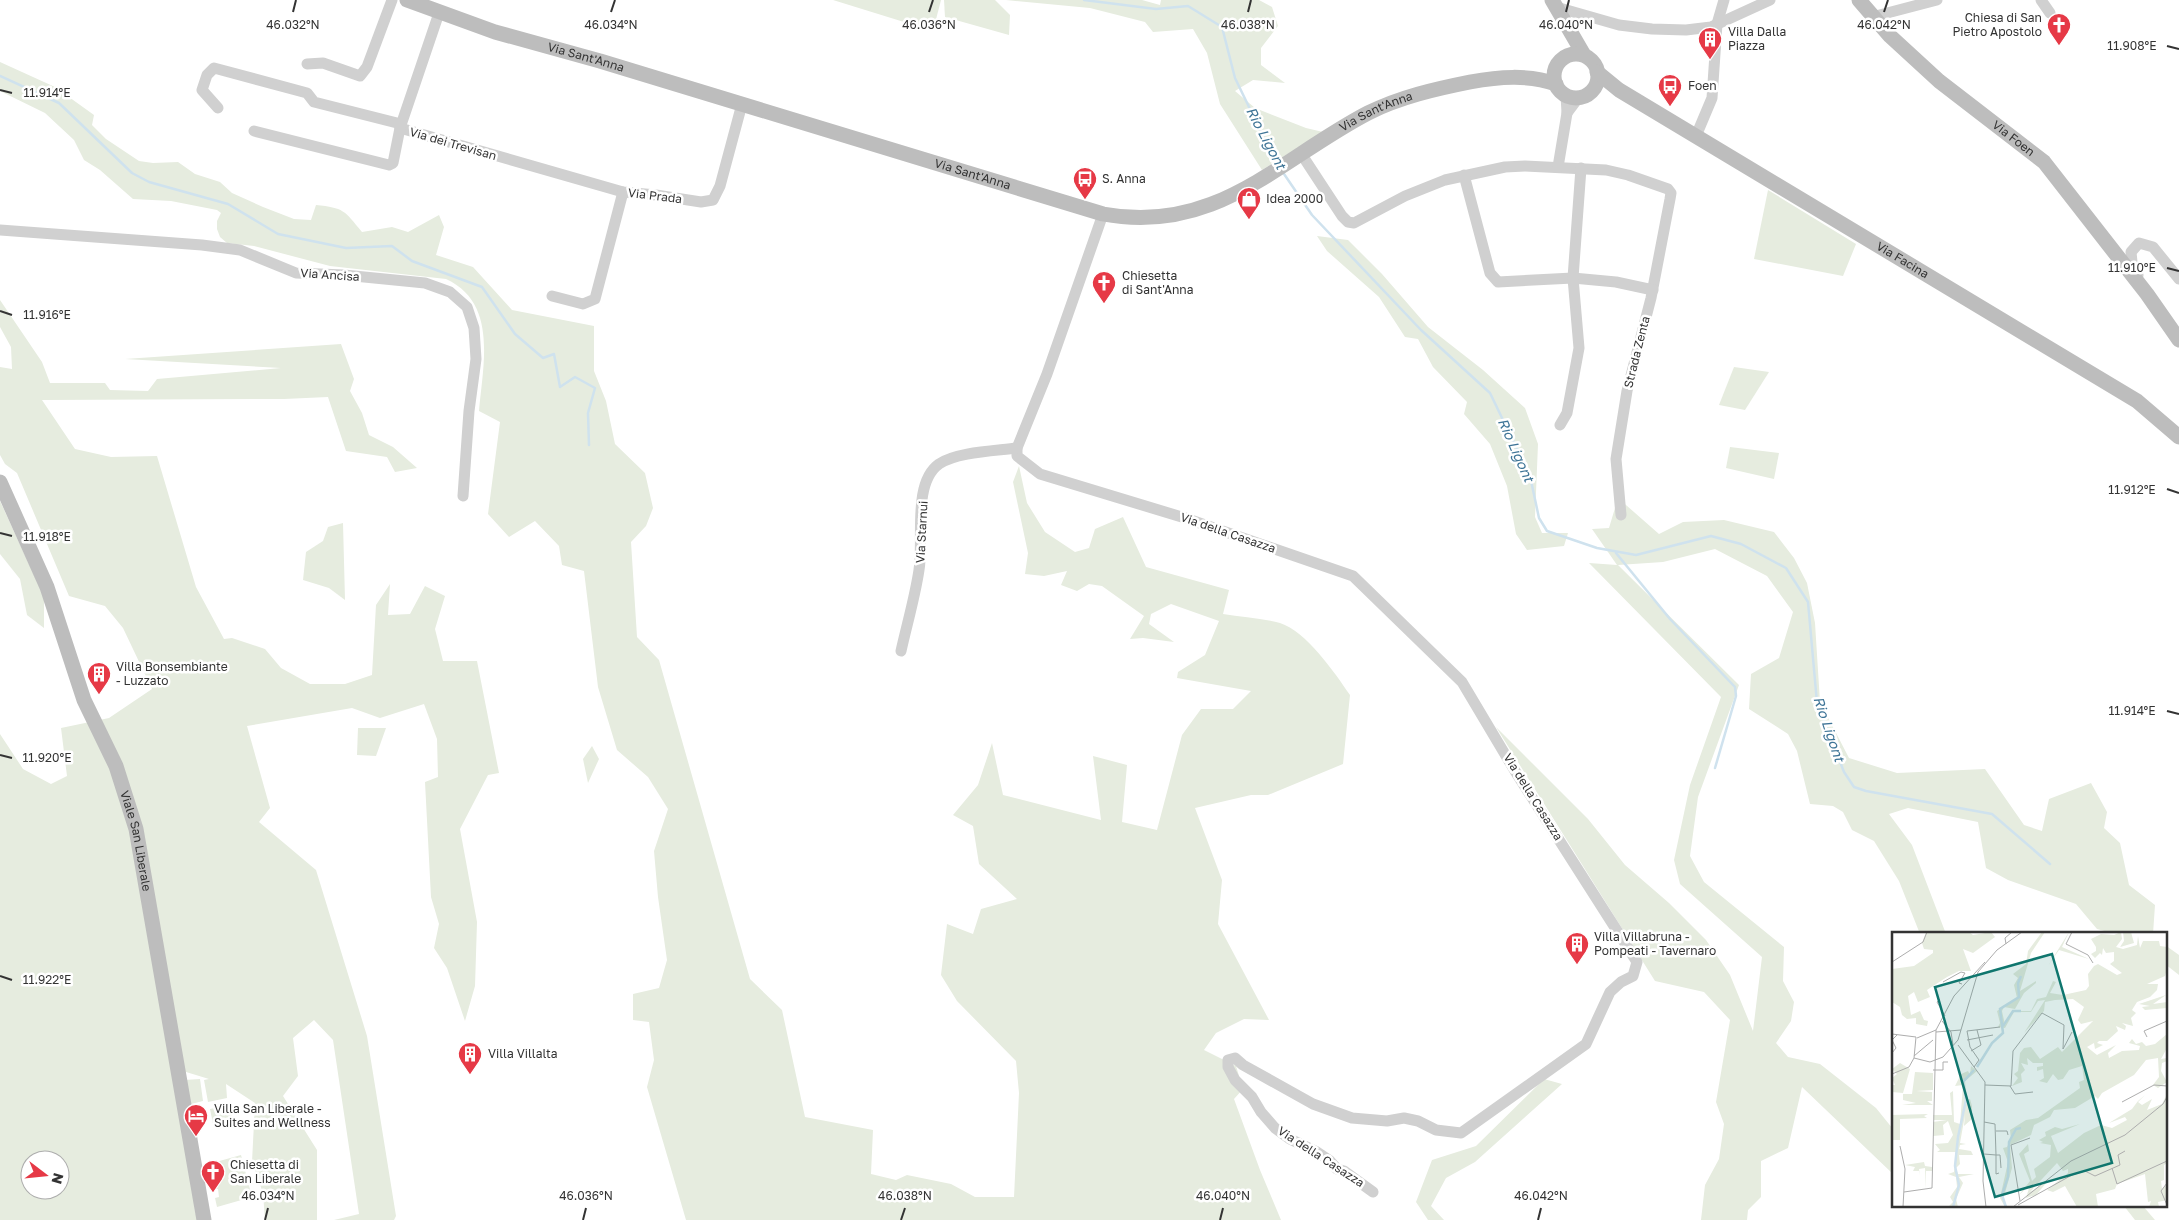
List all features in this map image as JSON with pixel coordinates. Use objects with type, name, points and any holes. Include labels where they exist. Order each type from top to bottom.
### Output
[{"type":"main road","name":"Via Sant'Anna","points":[[406,0],[495,32],[742,104],[1103,214],[1149,219],[1209,206],[1270,175],[1369,113],[1414,94],[1482,80],[1529,77],[1561,61]]},
{"type":"main road","name":"Via Foen","points":[[1859,0],[1872,17],[1939,81],[2044,162],[2148,294],[2179,340]]},
{"type":"main road","points":[[1557,8],[1584,55],[1595,65],[1596,80],[1588,94],[1567,92],[1554,73],[1561,61],[1567,34],[1557,8]]},
{"type":"main road","points":[[1561,61],[1572,54],[1584,55]]},
{"type":"main road","name":"Via Sant'Anna","points":[[1529,77],[1567,92]]},
{"type":"main road","name":"Via Facina","points":[[1596,80],[1619,90],[2137,402],[2179,437]]},
{"type":"main road","name":"Viale San Liberale","points":[[0,482],[47,587],[84,700],[116,766],[136,830],[204,1220]]},
{"type":"street","points":[[307,64],[323,63],[360,76],[367,67],[392,0]]},
{"type":"street","points":[[1696,136],[1712,98],[1717,24],[1724,0]]},
{"type":"street","points":[[1557,8],[1619,25],[1652,29],[1705,29],[1770,0]]},
{"type":"street","points":[[1872,17],[1937,0]]},
{"type":"street","points":[[2041,0],[2050,13]]},
{"type":"street","name":"Via dei Trevisan","points":[[439,13],[401,126],[623,192]]},
{"type":"street","points":[[1573,36],[1577,25],[1583,18],[1587,17]]},
{"type":"street","points":[[218,108],[202,90],[207,75],[214,68],[307,93],[314,102],[401,126],[393,163],[389,165],[254,131]]},
{"type":"street","points":[[1558,167],[1567,113],[1567,92]]},
{"type":"street","name":"Via Prada","points":[[552,296],[583,304],[595,299],[623,192],[701,202],[713,200],[720,186],[742,104]]},
{"type":"street","points":[[1302,155],[1345,220],[1354,223],[1367,218],[1405,196],[1445,180],[1464,175],[1525,166],[1581,168],[1573,278],[1579,348],[1567,413],[1560,425]]},
{"type":"street","name":"Strada Zenta","points":[[1581,168],[1628,175],[1665,187],[1670,191],[1652,290],[1627,388],[1616,458],[1621,515]]},
{"type":"street","points":[[1464,175],[1490,273],[1495,280],[1502,283],[1573,278],[1616,282],[1652,290]]},
{"type":"street","points":[[1017,448],[1046,374],[1103,214]]},
{"type":"street","name":"Via Ancisa","points":[[0,230],[202,245],[240,250],[296,273],[344,275],[425,283],[450,292],[467,307],[474,328],[476,359],[469,411],[463,496]]},
{"type":"street","name":"Via Foen","points":[[2148,294],[2132,262],[2131,252],[2139,243],[2153,247],[2179,279]]},
{"type":"street","name":"Via Starnui","points":[[901,652],[920,568],[921,505],[928,478],[938,464],[957,457],[1017,448]]},
{"type":"street","name":"Via della Casazza","points":[[1017,448],[1017,456],[1040,474],[1185,518],[1353,576],[1462,682],[1516,771],[1638,962],[1633,976],[1610,992],[1586,1044],[1461,1133],[1436,1130],[1418,1121],[1404,1118],[1387,1120],[1352,1118],[1313,1104],[1243,1065],[1235,1058],[1228,1060],[1228,1067],[1235,1080],[1252,1097],[1261,1112],[1275,1128],[1290,1139],[1317,1152],[1329,1160],[1336,1169],[1344,1171],[1373,1192]]},
{"type":"shaded area","points":[[833,0],[941,0],[933,31]]},
{"type":"shaded area","points":[[944,0],[995,0],[1010,15],[1009,35],[945,17]]},
{"type":"shaded area","points":[[1006,0],[1142,0],[1160,5],[1161,0],[1259,0],[1272,7],[1278,26],[1261,48],[1261,65],[1285,83],[1253,80],[1235,91],[1255,108],[1306,128],[1323,132],[1262,170],[1220,104],[1207,53],[1193,29],[1153,32],[1145,22],[1090,8]]},
{"type":"shaded area","points":[[0,62],[55,87],[94,115],[92,125],[106,139],[139,161],[153,163],[178,162],[195,174],[220,182],[232,193],[294,219],[311,220],[316,205],[332,207],[343,211],[362,232],[392,227],[408,232],[439,215],[444,227],[436,255],[473,267],[512,310],[594,326],[594,371],[606,401],[615,444],[645,473],[653,508],[646,526],[631,542],[637,637],[659,660],[750,979],[782,1010],[805,1117],[873,1130],[871,1174],[896,1180],[907,1175],[951,1184],[975,1197],[1014,1197],[1019,1093],[1016,1061],[957,1001],[941,975],[947,924],[973,934],[981,909],[1017,899],[979,864],[973,826],[953,815],[978,785],[992,743],[1003,795],[1101,820],[1093,756],[1127,765],[1122,822],[1157,830],[1182,735],[1201,709],[1233,709],[1251,691],[1177,678],[1178,672],[1205,655],[1219,621],[1171,604],[1151,614],[1149,624],[1174,642],[1143,638],[1130,639],[1144,616],[1102,586],[1089,584],[1077,591],[1061,585],[1067,571],[1044,576],[1025,574],[1028,553],[1013,482],[1019,466],[1027,503],[1045,532],[1075,552],[1089,548],[1095,529],[1123,517],[1146,567],[1229,590],[1223,614],[1280,623],[1290,627],[1310,643],[1350,695],[1343,764],[1268,795],[1251,795],[1195,808],[1222,880],[1218,924],[1269,1020],[1244,1019],[1216,1033],[1204,1050],[1236,1066],[1243,1089],[1234,1099],[1281,1220],[686,1220],[647,1087],[654,1060],[649,1022],[633,1020],[633,994],[659,988],[667,960],[654,851],[668,809],[648,777],[617,750],[598,687],[584,571],[562,565],[559,546],[535,521],[509,537],[488,514],[500,422],[479,411],[484,355],[480,319],[474,303],[463,290],[446,279],[330,266],[254,246],[227,243],[220,237],[217,229],[217,221],[221,213],[217,210],[171,201],[133,199],[100,170],[84,160],[74,140],[45,113],[0,91]]},
{"type":"shaded area","points":[[1768,190],[1856,244],[1843,276],[1754,259]]},
{"type":"shaded area","points":[[1317,236],[1348,240],[1382,274],[1428,327],[1483,370],[1525,408],[1538,444],[1535,517],[1542,533],[1568,533],[1564,546],[1527,550],[1516,534],[1507,486],[1490,444],[1464,414],[1467,402],[1433,367],[1418,339],[1405,337],[1379,297],[1327,251]]},
{"type":"shaded area","points":[[0,300],[42,362],[50,383],[105,383],[110,390],[148,391],[157,379],[281,368],[125,359],[341,344],[354,379],[350,391],[362,413],[369,435],[393,447],[417,468],[395,472],[387,457],[346,451],[328,397],[284,399],[42,400],[75,449],[111,457],[157,456],[196,587],[224,639],[232,638],[265,649],[281,668],[310,684],[345,684],[372,675],[376,605],[390,584],[388,615],[410,614],[425,586],[445,596],[435,629],[443,661],[477,661],[499,773],[488,775],[460,829],[477,922],[475,986],[465,1021],[447,968],[434,948],[439,924],[431,897],[425,782],[438,777],[437,739],[424,704],[380,718],[352,708],[247,726],[270,808],[259,822],[316,870],[367,1036],[396,1216],[394,1220],[334,1220],[359,1214],[333,1040],[314,1020],[293,1038],[298,1076],[283,1096],[317,1150],[317,1220],[265,1220],[263,1193],[252,1162],[255,1103],[226,1084],[227,1098],[208,1102],[204,1080],[209,1079],[173,1068],[194,1196],[195,1213],[204,1220],[0,1220],[0,734],[23,769],[51,784],[67,776],[61,728],[109,718],[152,689],[123,628],[105,606],[69,596],[17,473],[5,464],[0,455],[0,367],[12,369],[11,347],[0,327]]},
{"type":"shaded area","points":[[1734,367],[1769,372],[1745,410],[1719,405]]},
{"type":"shaded area","points":[[1730,447],[1779,453],[1774,479],[1726,468]]},
{"type":"shaded area","points":[[1618,498],[1659,534],[1683,522],[1724,520],[1774,532],[1794,558],[1807,583],[1815,623],[1820,702],[1849,758],[1897,773],[1985,769],[2024,825],[2042,831],[2049,799],[2091,783],[2107,812],[2104,828],[2120,843],[2129,885],[2155,905],[2153,932],[2108,932],[2097,929],[2076,904],[2008,880],[1986,868],[1978,822],[1908,808],[1889,814],[1912,845],[1945,932],[1919,932],[1899,881],[1874,841],[1852,830],[1843,812],[1833,806],[1810,804],[1797,751],[1788,734],[1749,709],[1751,674],[1779,658],[1793,612],[1767,576],[1715,549],[1663,562],[1618,565],[1739,685],[1698,797],[1690,856],[1704,882],[1784,947],[1783,981],[1794,1002],[1791,1021],[1776,1043],[1788,1057],[1820,1064],[1876,1108],[1892,1128],[1892,1173],[1802,1087],[1788,1148],[1761,1161],[1761,1197],[1748,1210],[1747,1220],[1701,1220],[1705,1185],[1719,1159],[1724,1124],[1716,1102],[1730,1020],[1704,992],[1655,981],[1496,727],[1588,819],[1625,865],[1669,903],[1706,940],[1730,975],[1753,1031],[1762,957],[1680,884],[1674,860],[1690,785],[1721,697],[1589,563],[1617,565],[1592,529],[1609,528]]},
{"type":"shaded area","points":[[0,501],[44,597],[44,628],[27,615],[20,579],[0,554]]},
{"type":"shaded area","points":[[343,523],[345,600],[329,588],[303,580],[306,552],[323,541],[328,527]]},
{"type":"shaded area","points":[[358,728],[386,728],[376,756],[357,755]]},
{"type":"shaded area","points":[[592,746],[599,759],[588,783],[583,759]]},
{"type":"shaded area","points":[[2166,946],[2179,955],[2179,975],[2166,965]]},
{"type":"shaded area","points":[[200,1079],[203,1101],[191,1104],[184,1080]]},
{"type":"shaded area","points":[[1544,1079],[1562,1084],[1475,1162],[1446,1178],[1431,1206],[1444,1220],[1428,1220],[1416,1202],[1432,1160],[1476,1146]]},
{"type":"shaded area","points":[[230,1105],[233,1120],[219,1126],[213,1124],[210,1109]]},
{"type":"shaded area","points":[[241,1155],[252,1197],[217,1207],[215,1198],[219,1197],[218,1189],[213,1189],[205,1165]]},
{"type":"shaded area","points":[[2126,1208],[2145,1208],[2155,1220],[2135,1220]]},
{"type":"waterway","name":"Rio Ligont","points":[[1084,0],[1156,9],[1188,6],[1222,27],[1235,78],[1276,163]]},
{"type":"waterway","points":[[0,76],[59,103],[132,173],[149,182],[228,204],[278,234],[346,248],[392,246],[412,261],[482,287],[515,334],[543,358],[554,354],[560,387],[575,377],[595,388],[588,413],[589,445]]},
{"type":"waterway","name":"Rio Ligont","points":[[1282,171],[1312,215],[1421,330],[1490,393],[1530,476],[1539,518],[1547,531],[1597,548],[1636,555],[1711,536],[1741,544],[1786,568],[1808,602],[1817,703],[1844,772],[1854,787],[1866,791],[1992,814],[2050,864]]},
{"type":"waterway","points":[[1616,553],[1670,619],[1735,687],[1736,696],[1715,768]]},
{"type":"place","name":"Chiesa di San Pietro Apostolo","points":[[2059,46]]},
{"type":"place","name":"Villa Dalla Piazza","points":[[1710,60]]},
{"type":"place","name":"Foen","points":[[1670,107]]},
{"type":"place","name":"S. Anna","points":[[1085,200]]},
{"type":"place","name":"Idea 2000","points":[[1249,220]]},
{"type":"place","name":"Chiesetta di Sant'Anna","points":[[1104,304]]},
{"type":"place","name":"Villa Bonsembiante - Luzzato","points":[[99,695]]},
{"type":"place","name":"Villa Villabruna - Pompeati - Tavernaro","points":[[1577,965]]},
{"type":"place","name":"Villa Villalta","points":[[470,1075]]},
{"type":"place","name":"Villa San Liberale - Suites and Wellness","points":[[196,1137]]},
{"type":"place","name":"Chiesetta di San Liberale","points":[[213,1193]]}]
